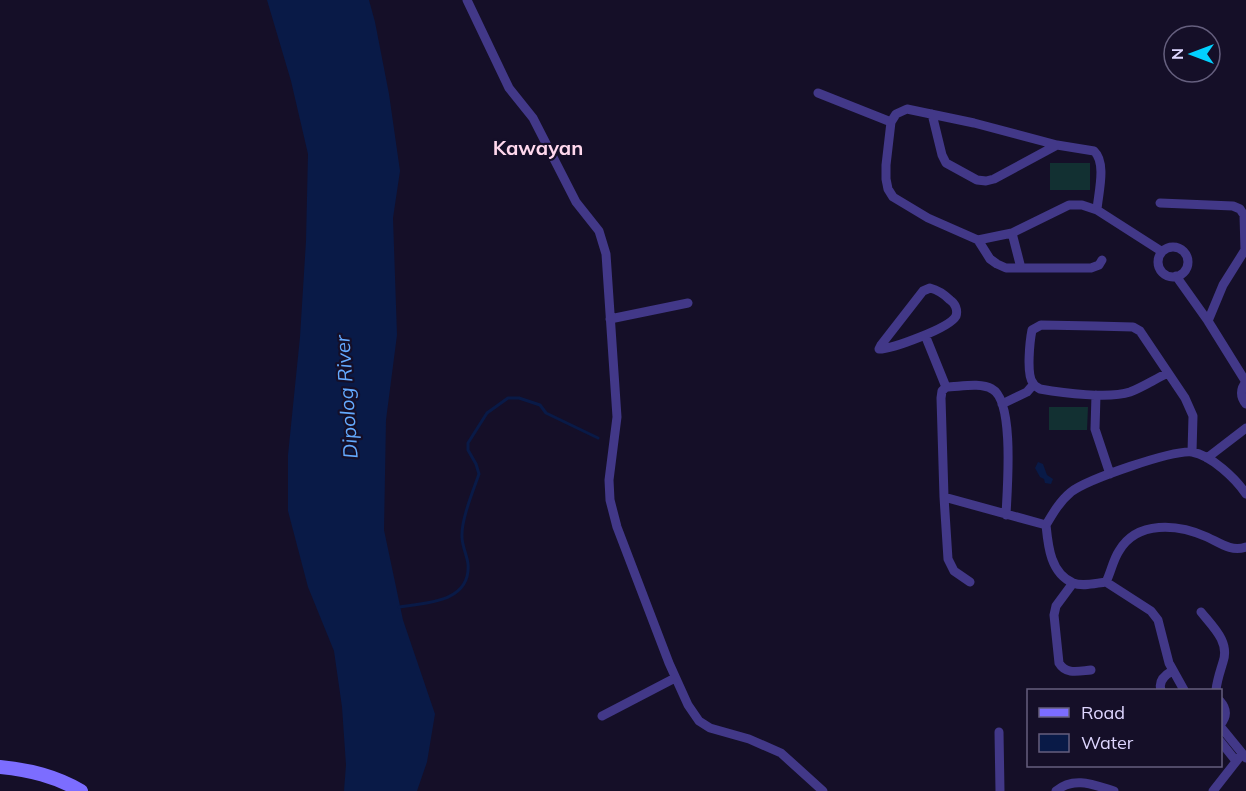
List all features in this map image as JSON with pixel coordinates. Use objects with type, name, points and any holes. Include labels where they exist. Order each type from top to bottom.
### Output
[{"type":"main road","points":[[0,767],[21,769],[60,779],[81,791]]},
{"type":"street","points":[[467,0],[509,88],[533,118],[576,202],[603,240],[606,254],[616,417],[609,480],[610,500],[617,527],[687,705],[699,721],[710,728],[749,739],[782,753],[823,791]]},
{"type":"street","points":[[818,93],[891,122]]},
{"type":"street","points":[[1097,210],[1101,166],[1098,155],[1094,151],[1057,145],[974,123],[907,109],[900,110],[891,122],[887,147],[886,179],[888,189],[893,196],[928,218],[978,240],[990,259],[1006,268],[1091,268],[1099,265],[1102,260]]},
{"type":"street","points":[[932,114],[946,163],[977,180],[994,179],[1057,145]]},
{"type":"street","points":[[1160,203],[1233,206],[1240,209],[1244,215],[1244,253],[1226,280],[1208,321]]},
{"type":"street","points":[[978,240],[1012,233],[1069,206],[1082,205],[1097,210],[1161,251]]},
{"type":"street","points":[[1012,233],[1022,268]]},
{"type":"street","points":[[1174,246],[1185,253],[1187,265],[1184,272],[1176,276],[1168,276],[1161,271],[1158,259],[1161,251],[1174,246]]},
{"type":"street","points":[[1176,276],[1208,321],[1246,382],[1241,395],[1246,404]]},
{"type":"street","points":[[930,288],[937,290],[953,302],[956,316],[949,324],[925,335],[883,350],[879,350],[923,291],[930,288]]},
{"type":"street","points":[[610,320],[688,303]]},
{"type":"street","points":[[1168,373],[1129,392],[1117,395],[1046,390],[1033,385],[1030,378],[1032,330],[1041,325],[1132,327],[1140,331],[1185,398],[1192,416],[1192,452]]},
{"type":"street","points":[[925,335],[946,387]]},
{"type":"street","points":[[1002,404],[1027,392],[1033,385]]},
{"type":"street","points":[[970,582],[958,575],[950,565],[944,497],[941,398],[942,391],[946,387],[982,386],[993,389],[1001,398],[1009,460],[1006,515]]},
{"type":"street","points":[[1096,395],[1095,429],[1110,474]]},
{"type":"street","points":[[1207,458],[1246,428]]},
{"type":"street","points":[[1183,689],[1172,671],[1158,620],[1151,611],[1107,582],[1073,583],[1061,574],[1048,549],[1046,525],[1057,507],[1071,492],[1091,481],[1162,457],[1192,452],[1207,458],[1227,472],[1246,494]]},
{"type":"street","points":[[944,497],[1046,525]]},
{"type":"street","points":[[1107,582],[1118,553],[1126,541],[1146,530],[1175,527],[1186,529],[1234,549],[1246,548]]},
{"type":"street","points":[[1073,583],[1056,606],[1054,615],[1059,663],[1062,668],[1071,672],[1091,670]]},
{"type":"street","points":[[1201,612],[1225,647],[1225,657],[1218,675],[1216,689]]},
{"type":"street","points":[[1160,689],[1162,678],[1172,671]]},
{"type":"street","points":[[602,716],[675,678]]},
{"type":"street","points":[[1222,703],[1225,715],[1222,722]]},
{"type":"street","points":[[1222,727],[1242,758]]},
{"type":"street","points":[[999,732],[1000,791]]},
{"type":"street","points":[[1222,742],[1242,758]]},
{"type":"street","points":[[1213,791],[1242,758]]},
{"type":"street","points":[[1056,791],[1064,785],[1075,782],[1114,791]]},
{"type":"green space","points":[[1050,163],[1090,163],[1090,190],[1050,190]]},
{"type":"green space","points":[[1049,407],[1088,407],[1087,430],[1049,430]]},
{"type":"water","name":"Dipolog River","points":[[267,0],[369,0],[389,94],[400,171],[393,218],[397,335],[386,420],[384,530],[403,620],[435,714],[427,762],[417,791],[344,791],[346,765],[342,707],[334,651],[308,587],[288,511],[288,455],[300,337],[306,241],[308,154],[291,81]]},
{"type":"water","points":[[1038,462],[1043,464],[1047,475],[1053,479],[1051,484],[1045,483],[1040,477],[1035,468]]},
{"type":"waterway","points":[[399,607],[434,602],[445,598],[455,593],[467,577],[468,564],[462,530],[479,474],[468,450],[468,443],[487,413],[508,398],[519,398],[540,405],[546,413],[598,438]]},
{"type":"district","name":"Kawayan","points":[[538,147]]}]
